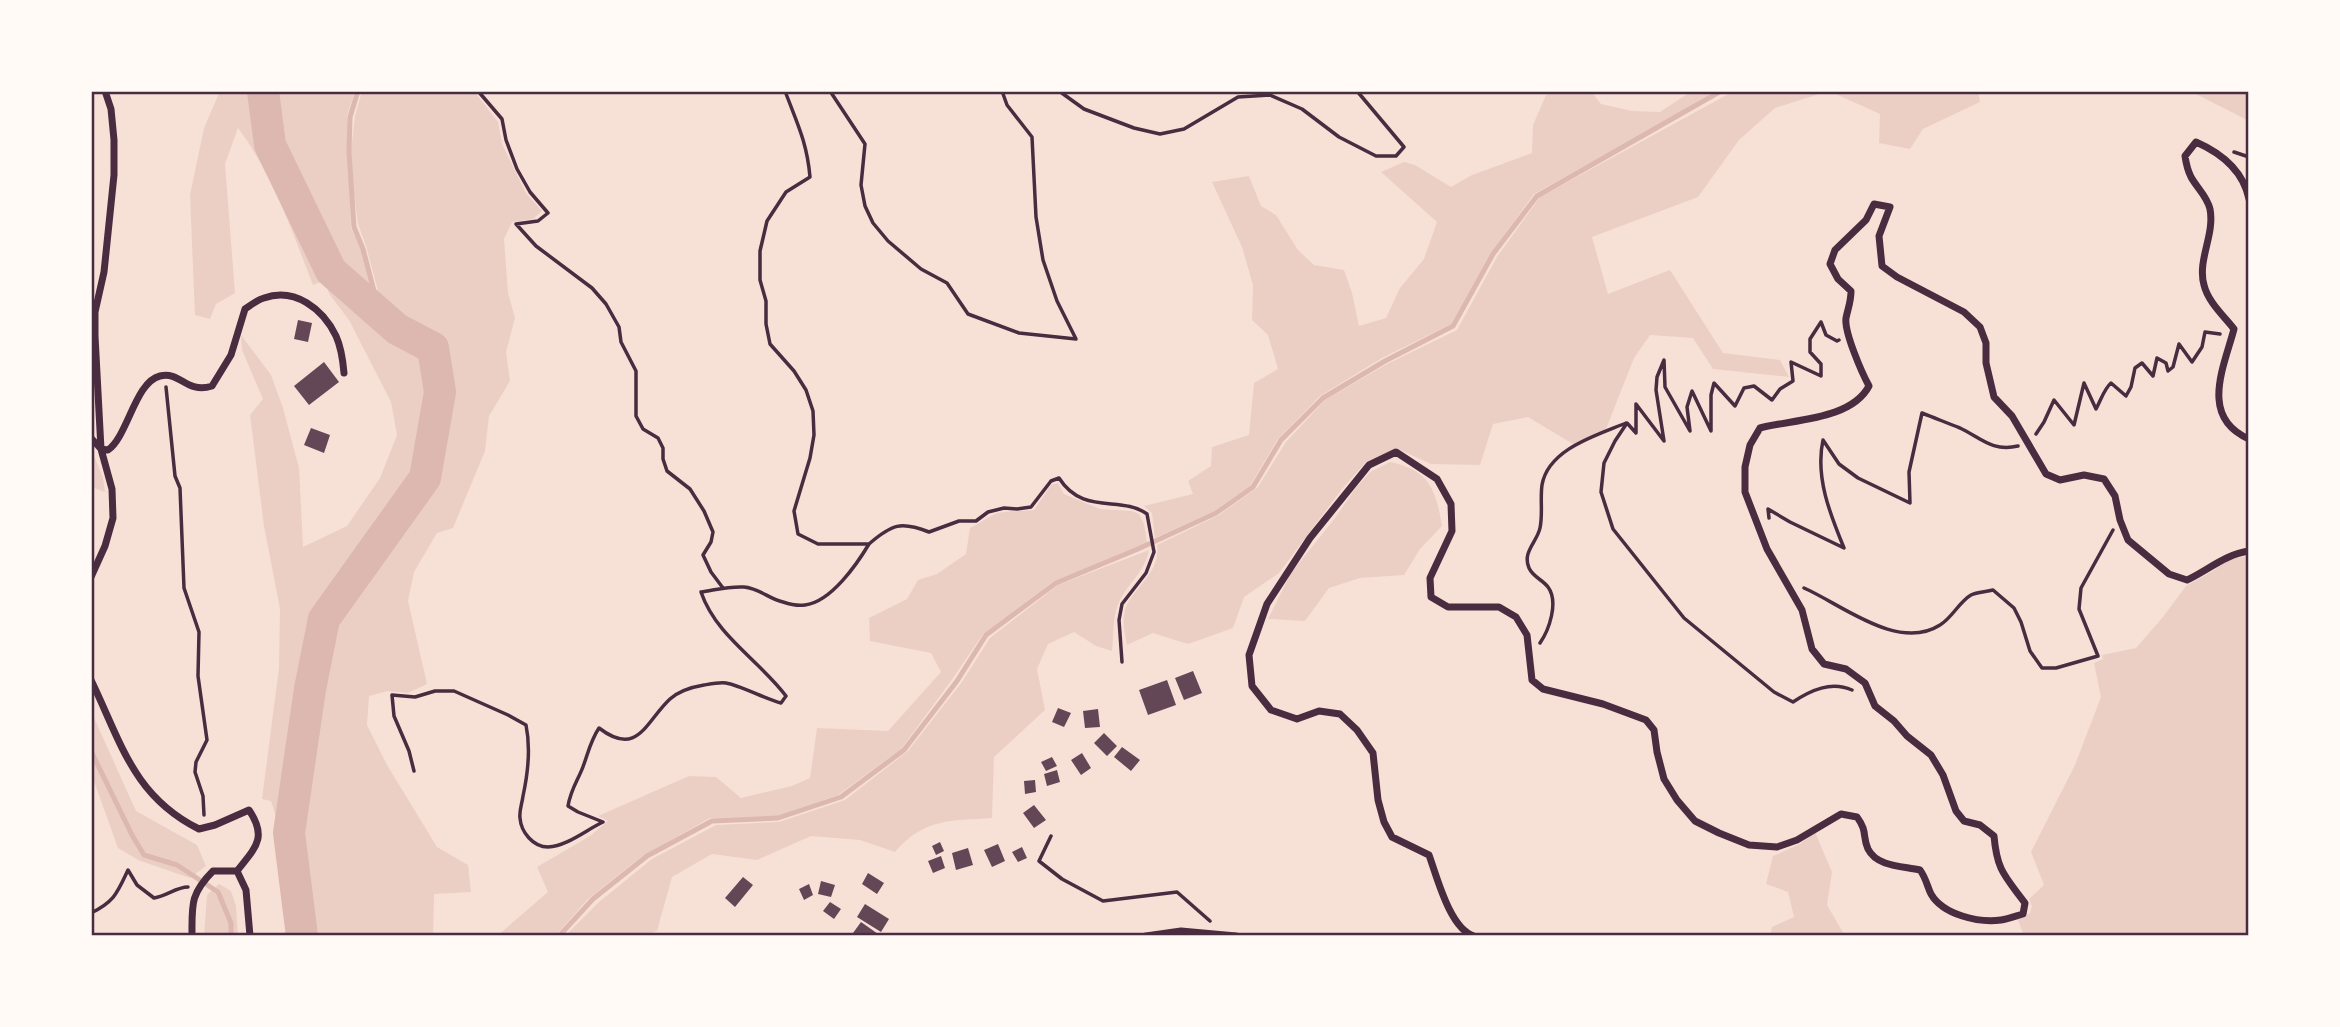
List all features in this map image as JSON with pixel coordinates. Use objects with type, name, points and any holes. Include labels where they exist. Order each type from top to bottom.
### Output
[{"type":"street","points":[[91,577],[113,518],[112,489],[101,449],[96,363],[96,312],[104,272],[114,152],[111,108],[104,91]]},
{"type":"street","points":[[2249,199],[2234,167],[2215,151],[2196,142],[2185,156],[2190,176],[2203,192],[2210,207],[2211,225],[2202,267],[2204,285],[2211,300],[2234,329],[2219,378],[2218,405],[2231,426],[2249,439]]},
{"type":"street","points":[[1474,936],[1469,935],[1454,918],[1429,855],[1392,837],[1384,822],[1378,800],[1373,753],[1357,730],[1339,714],[1319,711],[1297,719],[1271,710],[1252,686],[1249,655],[1267,604],[1310,538],[1369,465],[1396,453],[1437,479],[1451,504],[1452,531],[1430,578],[1430,597],[1448,607],[1499,607],[1516,617],[1527,635],[1532,680],[1543,689],[1602,704],[1646,720],[1654,730],[1664,779],[1695,821],[1749,845],[1777,847],[1797,840],[1841,814],[1857,817],[1866,828],[1868,848],[1877,860],[1920,870],[1927,879],[1930,893],[1941,906],[1980,919],[2000,920],[2023,914],[2025,903],[1999,868],[1994,835],[1980,825],[1964,821],[1956,811],[1943,775],[1931,755],[1875,706],[1865,683],[1846,669],[1824,664],[1812,649],[1802,610],[1767,549],[1745,492],[1745,467],[1750,445],[1760,428],[1841,410],[1863,398],[1869,386],[1861,370],[1846,320],[1852,303],[1851,291],[1838,279],[1830,264],[1835,250],[1866,220],[1874,204],[1890,207],[1878,236],[1882,266],[1897,277],[1964,312],[1980,327],[1986,343],[1988,381],[1994,397],[2012,416],[2046,474],[2060,480],[2084,475],[2104,479],[2115,496],[2128,540],[2168,574],[2187,580],[2211,569],[2234,553],[2249,551]]},
{"type":"street","points":[[91,438],[101,449],[107,450],[116,445],[137,401],[148,384],[160,376],[176,377],[202,389],[212,386],[231,355],[245,309],[263,298],[278,295],[306,301],[319,313],[336,336],[344,373]]},
{"type":"street","points":[[91,680],[132,769],[164,808],[179,820],[199,829],[249,810],[259,823],[260,839],[237,871]]},
{"type":"street","points":[[192,936],[192,906],[198,886],[213,871],[237,871]]},
{"type":"street","points":[[237,871],[246,890],[250,936]]},
{"type":"street","points":[[1146,936],[1181,931],[1232,935]]},
{"type":"path","points":[[478,91],[502,119],[506,141],[517,169],[530,192],[548,213],[538,220],[516,224],[536,246],[592,289],[606,304],[619,327],[621,341],[636,370],[636,416],[643,429],[658,438],[663,447],[667,471],[690,489],[704,511],[713,532],[711,542],[703,555],[723,588]]},
{"type":"path","points":[[785,91],[800,124],[810,177],[786,192],[768,221],[760,251],[760,280],[766,301],[765,324],[769,344],[794,371],[806,390],[813,411],[814,435],[810,458],[794,511],[798,534],[818,544],[869,544]]},
{"type":"path","points":[[830,91],[866,144],[861,185],[864,206],[873,223],[888,241],[921,270],[947,283],[968,314],[1019,333],[1076,339],[1051,286],[1044,260],[1036,217],[1032,137],[1007,105],[1002,91]]},
{"type":"path","points":[[1058,92],[1084,109],[1133,128],[1160,134],[1184,130],[1238,97],[1270,95],[1302,109],[1339,137],[1376,156],[1396,156],[1404,147],[1357,91]]},
{"type":"path","points":[[1628,423],[1636,433],[1636,404],[1664,441],[1656,390],[1657,377],[1664,360],[1665,387],[1690,431],[1687,407],[1692,391],[1711,431],[1711,395],[1714,383],[1735,405],[1744,387],[1754,386],[1772,400],[1793,381],[1791,362],[1821,376],[1821,364],[1810,352],[1810,339],[1821,321],[1826,335],[1837,341],[1849,332]]},
{"type":"path","points":[[1769,520],[1768,509],[1844,548],[1824,493],[1819,460],[1824,440],[1839,464],[1858,478],[1910,503],[1909,472],[1922,413],[1963,429],[1985,443],[2005,449],[2028,443],[2044,422],[2054,400],[2074,425],[2084,383],[2096,409],[2106,387],[2111,383],[2126,396],[2135,368],[2142,363],[2153,376],[2157,358],[2166,363],[2168,371],[2173,367],[2179,344],[2192,362],[2202,347],[2205,332],[2232,336]]},
{"type":"path","points":[[160,376],[165,383],[175,476],[180,488],[184,588],[199,632],[198,676],[207,740],[196,762],[195,772],[203,796],[204,828]]},
{"type":"path","points":[[1529,659],[1543,638],[1554,600],[1548,587],[1536,578],[1528,566],[1528,549],[1539,534],[1542,483],[1557,457],[1586,439],[1628,423]]},
{"type":"path","points":[[1628,423],[1604,463],[1601,492],[1613,529],[1684,618],[1774,692],[1793,702],[1806,693],[1830,685],[1849,688],[1875,706]]},
{"type":"path","points":[[414,771],[409,751],[394,716],[392,695],[415,698],[435,691],[454,691],[508,715],[526,725],[529,739],[519,816],[522,830],[533,842],[546,847],[565,842],[603,822],[568,806],[570,791],[584,766],[590,741],[599,728],[612,738],[629,738],[643,732],[671,698],[684,690],[704,685],[726,683],[781,704],[786,696],[772,678],[723,631],[707,609],[701,592],[743,587],[758,590],[781,602],[805,605],[822,598],[840,583],[859,562],[869,544],[884,531],[897,525],[913,526],[929,532],[959,521],[976,521],[988,512],[1031,506],[1051,481],[1059,478],[1066,490],[1099,504],[1137,506],[1147,513],[1154,552],[1146,573],[1122,604],[1119,620],[1122,662]]},
{"type":"path","points":[[1786,580],[1847,612],[1894,631],[1921,633],[1940,625],[1972,594],[1993,590],[2014,608],[2030,651],[2042,668],[2056,668],[2098,656],[2079,609],[2081,588],[2106,538],[2120,520]]},
{"type":"path","points":[[1051,836],[1039,861],[1062,879],[1103,901],[1177,892],[1232,935]]},
{"type":"path","points":[[91,913],[107,905],[128,870],[137,885],[154,898],[167,896],[180,887],[198,886]]},
{"type":"shaded area","points":[[220,91],[255,91],[257,121],[266,149],[330,278],[430,353],[433,398],[423,470],[411,493],[320,619],[287,818],[287,862],[296,936],[275,936],[287,931],[278,867],[276,817],[271,801],[262,799],[279,668],[280,609],[264,526],[250,415],[263,399],[242,350],[241,335],[271,375],[283,408],[299,468],[303,547],[347,526],[380,478],[397,435],[391,402],[349,320],[330,295],[324,281],[313,285],[272,184],[238,128],[225,164],[235,293],[216,304],[210,319],[195,315],[190,195],[204,128]]},
{"type":"shaded area","points":[[265,91],[355,91],[347,116],[351,228],[362,251],[377,308],[334,270],[271,143]]},
{"type":"shaded area","points":[[362,91],[474,91],[498,122],[502,144],[526,193],[542,211],[533,219],[512,222],[504,239],[508,293],[515,318],[506,352],[510,381],[489,416],[485,451],[453,528],[437,533],[414,572],[408,601],[427,684],[408,693],[388,691],[369,696],[367,725],[387,765],[437,847],[468,865],[471,892],[434,894],[433,936],[305,936],[293,832],[327,620],[430,477],[444,389],[436,343],[400,324],[383,309],[358,224],[351,151],[355,116]]},
{"type":"shaded area","points":[[1564,91],[1591,91],[1601,104],[1632,111],[1660,112],[1692,91],[1715,91],[1534,194],[1489,256],[1451,324],[1382,358],[1320,396],[1277,440],[1250,486],[1214,511],[1155,538],[1152,513],[1144,506],[1193,494],[1188,481],[1211,466],[1212,447],[1249,435],[1254,383],[1278,369],[1268,335],[1252,320],[1253,285],[1242,247],[1212,182],[1249,176],[1261,206],[1276,215],[1298,250],[1314,265],[1344,270],[1359,326],[1386,318],[1400,288],[1424,259],[1437,222],[1381,172],[1404,162],[1415,165],[1451,187],[1472,175],[1532,153],[1533,125],[1546,95]]},
{"type":"shaded area","points":[[1734,91],[1829,91],[1775,108],[1739,140],[1698,197],[1592,237],[1608,294],[1670,270],[1723,353],[1780,360],[1789,377],[1713,369],[1693,338],[1650,335],[1634,358],[1606,429],[1573,444],[1528,417],[1493,424],[1480,465],[1431,464],[1396,448],[1365,463],[1342,489],[1279,573],[1244,597],[1233,628],[1188,644],[1153,633],[1127,645],[1124,626],[1126,607],[1155,563],[1157,545],[1219,515],[1258,487],[1286,442],[1325,400],[1387,364],[1457,330],[1497,257],[1540,197]]},
{"type":"shaded area","points":[[1829,91],[1978,91],[1980,102],[1923,129],[1910,149],[1879,143],[1880,114]]},
{"type":"shaded area","points":[[2190,91],[2249,91],[2249,121]]},
{"type":"shaded area","points":[[91,448],[103,478],[105,492],[91,487]]},
{"type":"shaded area","points":[[1390,462],[1414,470],[1428,483],[1437,502],[1442,526],[1420,549],[1404,575],[1360,578],[1329,588],[1305,621],[1268,619],[1291,573],[1355,489],[1370,472]]},
{"type":"shaded area","points":[[1058,483],[1064,494],[1100,509],[1139,514],[1147,542],[1136,549],[1054,581],[983,634],[901,749],[838,795],[776,817],[710,818],[641,857],[588,899],[555,936],[497,936],[548,892],[537,867],[590,836],[608,821],[598,816],[689,776],[716,777],[741,798],[792,786],[810,778],[817,728],[888,731],[941,672],[931,653],[870,641],[869,618],[907,599],[918,580],[937,574],[966,554],[970,528],[995,514],[1034,510],[1051,485]]},
{"type":"shaded area","points":[[1149,550],[1144,565],[1117,608],[1112,651],[1096,646],[1074,632],[1048,644],[1037,669],[1045,710],[994,757],[992,818],[950,821],[927,827],[895,852],[860,840],[811,836],[757,860],[712,854],[672,877],[657,931],[643,936],[565,936],[599,902],[652,859],[716,825],[779,822],[845,800],[908,751],[962,682],[990,638],[1058,585]]},
{"type":"shaded area","points":[[2249,556],[2249,936],[2024,936],[2018,920],[2030,913],[2032,906],[2029,899],[2044,885],[2031,852],[2075,765],[2101,697],[2094,663],[2103,659],[2102,655],[2136,648],[2186,586],[2230,559]]},
{"type":"shaded area","points":[[91,711],[136,811],[197,845],[206,866],[190,878],[138,860],[118,848],[91,773]]},
{"type":"shaded area","points":[[1815,832],[1832,872],[1827,905],[1845,936],[1770,936],[1772,927],[1794,917],[1788,892],[1766,884],[1773,856],[1800,844]]},
{"type":"shaded area","points":[[219,884],[231,891],[236,906],[238,936],[204,936],[207,895]]},
{"type":"building","points":[[298,320],[312,323],[308,342],[294,339]]},
{"type":"building","points":[[324,362],[339,382],[309,405],[294,386]]},
{"type":"building","points":[[311,428],[330,435],[324,453],[304,445]]},
{"type":"building","points":[[1193,671],[1202,693],[1184,700],[1175,678]]},
{"type":"building","points":[[1167,680],[1176,705],[1148,715],[1139,690]]},
{"type":"building","points":[[1058,708],[1071,713],[1064,727],[1052,722]]},
{"type":"building","points":[[1098,709],[1100,727],[1085,728],[1083,711]]},
{"type":"building","points":[[1104,733],[1117,746],[1107,756],[1094,743]]},
{"type":"building","points":[[1122,747],[1140,760],[1131,771],[1114,757]]},
{"type":"building","points":[[1082,753],[1091,768],[1081,775],[1071,760]]},
{"type":"building","points":[[1052,757],[1057,766],[1046,771],[1041,762]]},
{"type":"building","points":[[1057,770],[1060,782],[1047,786],[1044,774]]},
{"type":"building","points":[[1035,780],[1036,792],[1025,794],[1024,781]]},
{"type":"building","points":[[1034,805],[1046,820],[1034,828],[1023,813]]},
{"type":"building","points":[[940,842],[944,851],[936,855],[932,846]]},
{"type":"building","points":[[998,844],[1005,861],[992,867],[984,850]]},
{"type":"building","points":[[1022,847],[1027,858],[1018,862],[1012,852]]},
{"type":"building","points":[[968,848],[973,865],[956,870],[952,853]]},
{"type":"building","points":[[941,856],[945,868],[933,873],[928,861]]},
{"type":"building","points":[[868,873],[884,883],[877,894],[862,884]]},
{"type":"building","points":[[743,877],[753,885],[735,907],[725,898]]},
{"type":"building","points":[[821,881],[835,885],[831,897],[818,894]]},
{"type":"building","points":[[809,884],[813,895],[804,900],[799,889]]},
{"type":"building","points":[[830,902],[841,909],[834,919],[823,911]]},
{"type":"building","points":[[865,904],[889,919],[881,932],[857,917]]},
{"type":"building","points":[[861,922],[881,936],[857,936],[853,933]]},
{"type":"waterway","points":[[263,91],[270,145],[331,271],[397,329],[433,348],[440,392],[425,478],[324,619],[310,689],[289,833],[302,936]]},
{"type":"waterway","points":[[358,91],[350,117],[349,152],[354,227],[363,249],[380,314]]},
{"type":"waterway","points":[[559,936],[593,899],[647,856],[712,821],[778,818],[841,797],[904,750],[957,681],[986,635],[1056,583],[1216,513],[1253,487],[1281,440],[1323,398],[1385,361],[1453,326],[1493,254],[1537,196],[1721,91]]},
{"type":"waterway","points":[[91,751],[144,855],[177,865],[218,892],[231,923],[231,936]]}]
